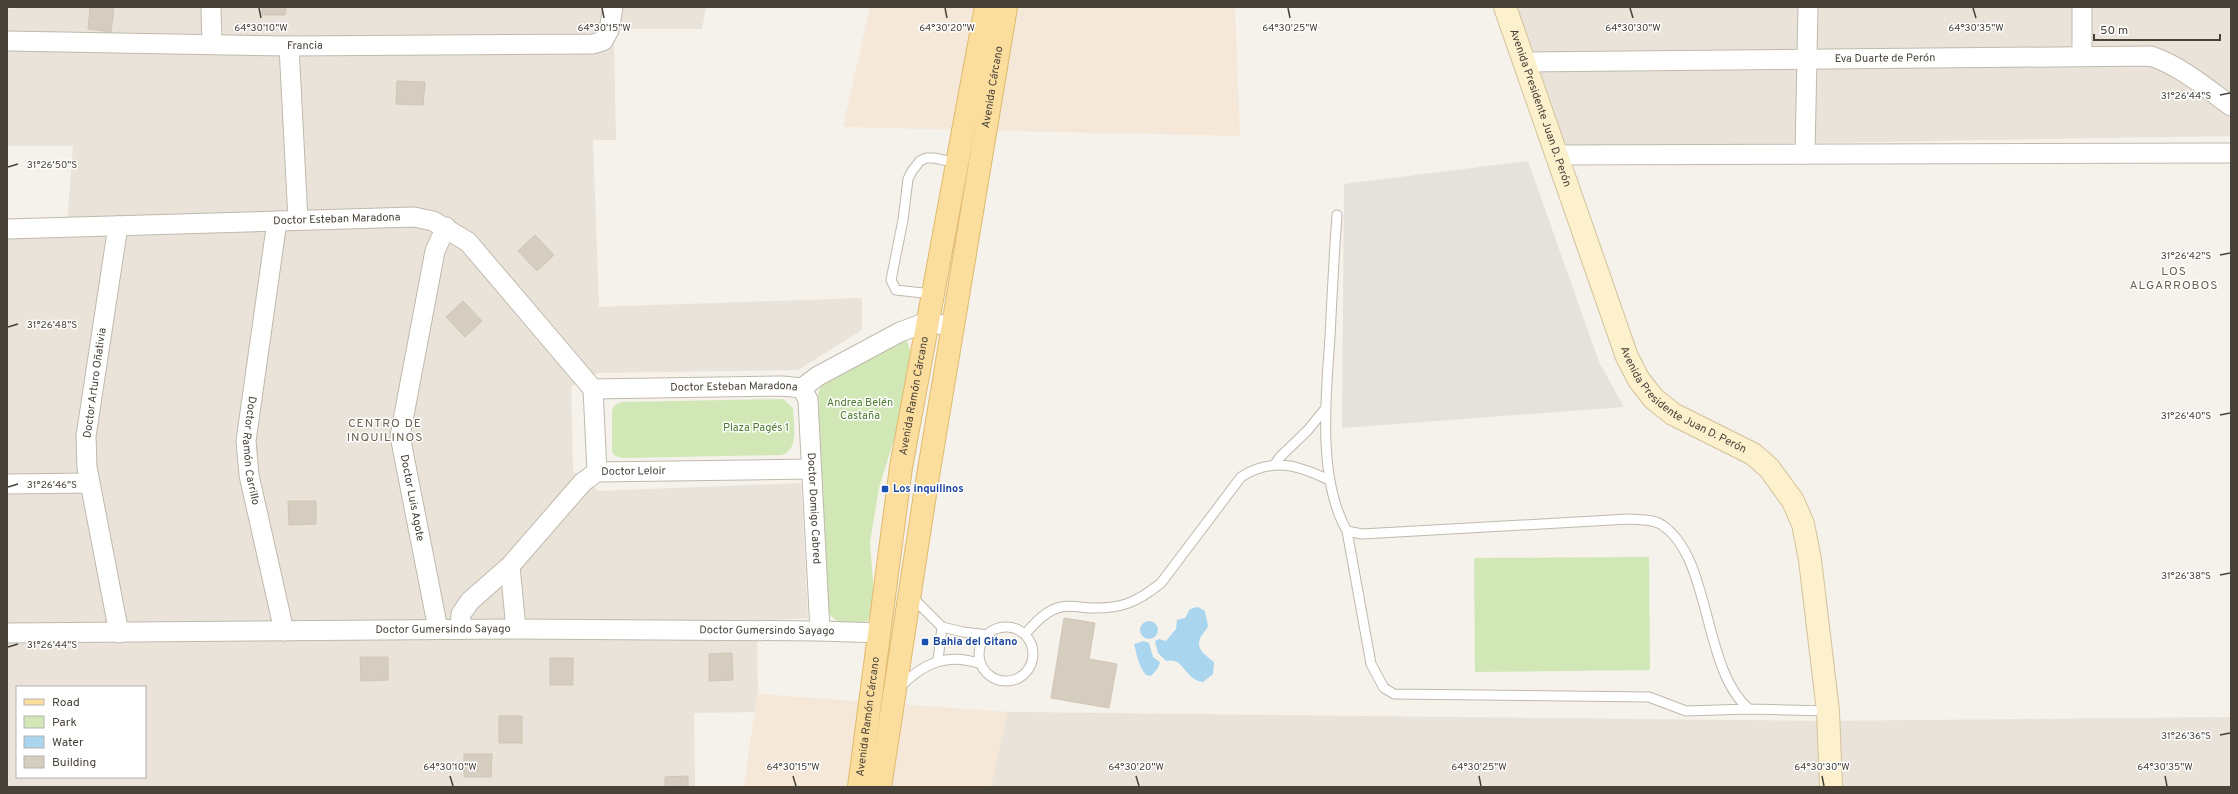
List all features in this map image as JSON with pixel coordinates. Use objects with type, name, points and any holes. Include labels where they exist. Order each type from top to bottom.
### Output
[{"type":"main road","name":"Avenida Ramón Cárcano","points":[[859,787],[901,467],[986,7]]},
{"type":"main road","name":"Avenida Cárcano","points":[[980,168],[1006,7]]},
{"type":"main road","name":"Avenida Presidente Juan D. Perón","points":[[1505,7],[1627,357],[1639,380],[1654,399],[1673,414],[1753,454],[1769,468],[1793,502],[1803,524],[1808,547],[1828,710],[1831,787]]},
{"type":"main road","name":"Avenida Ramón Cárcano","points":[[880,787],[926,488],[980,168]]},
{"type":"main road","points":[[926,488],[921,453],[941,336],[937,327],[927,322]]},
{"type":"street","points":[[211,7],[212,44]]},
{"type":"street","name":"Francia","points":[[7,41],[289,46],[593,44],[603,41],[609,30],[613,7]]},
{"type":"street","points":[[1805,154],[1808,7]]},
{"type":"street","points":[[2082,7],[2082,55]]},
{"type":"street","points":[[289,46],[298,220]]},
{"type":"street","name":"Eva Duarte de Perón","points":[[1524,62],[2082,55],[2151,56],[2169,62],[2231,106]]},
{"type":"street","points":[[1556,155],[2231,153]]},
{"type":"street","name":"Doctor Esteban Maradona","points":[[7,229],[414,217],[433,221],[446,227],[468,242],[593,389],[782,386],[802,388],[825,372],[900,332],[927,322]]},
{"type":"street","name":"Doctor Ramón Carrillo","points":[[277,221],[246,441],[249,475],[284,631]]},
{"type":"street","name":"Doctor Arturo Oñativia","points":[[118,226],[86,436],[89,483],[119,633]]},
{"type":"street","name":"Doctor Luis Agote","points":[[438,629],[400,436],[435,251],[446,227]]},
{"type":"street","points":[[927,322],[954,327]]},
{"type":"street","name":"Doctor Domigo Cabred","points":[[802,388],[808,400],[810,468],[820,630]]},
{"type":"street","points":[[593,389],[597,472]]},
{"type":"street","name":"Doctor Leloir","points":[[460,629],[461,614],[470,601],[510,566],[583,482],[597,472],[810,468]]},
{"type":"street","points":[[7,484],[89,483]]},
{"type":"street","points":[[510,566],[516,629]]},
{"type":"street","name":"Doctor Gumersindo Sayago","points":[[7,633],[516,629],[820,630],[880,633]]},
{"type":"lane","points":[[932,294],[902,292],[896,290],[891,280],[903,220],[908,179],[916,166],[926,158],[934,158],[958,163]]},
{"type":"lane","points":[[1337,215],[1325,409],[1329,480],[1342,521],[1347,531],[1371,664],[1384,688],[1394,694],[1649,697],[1686,711],[1749,709],[1828,710]]},
{"type":"lane","points":[[1275,464],[1280,457],[1308,430],[1325,409]]},
{"type":"lane","points":[[1025,634],[1045,614],[1061,607],[1108,609],[1128,605],[1145,596],[1161,583],[1241,477],[1256,467],[1275,464],[1306,469],[1329,480]]},
{"type":"lane","points":[[1347,531],[1362,534],[1629,519],[1661,524],[1675,536],[1688,559],[1730,685],[1739,701],[1749,709]]},
{"type":"lane","points":[[910,595],[942,627],[963,632],[988,635]]},
{"type":"lane","points":[[938,660],[942,627]]},
{"type":"lane","points":[[894,694],[917,672],[938,660],[965,659],[981,664],[992,677],[1000,681],[1018,679],[1030,667],[1033,658],[1032,645],[1025,634],[1010,628],[994,630],[988,635],[980,648],[981,664]]},
{"type":"shaded area","points":[[27,7],[706,7],[702,29],[621,29],[614,43],[616,140],[593,140],[599,307],[862,298],[862,330],[798,370],[598,373],[571,387],[573,471],[599,491],[801,483],[808,618],[757,621],[758,712],[694,713],[695,787],[7,787],[7,237],[66,238],[73,146],[7,146],[7,9]]},
{"type":"shaded area","points":[[870,7],[1235,7],[1240,136],[843,127]]},
{"type":"shaded area","points":[[1511,7],[2231,7],[2231,136],[1562,147]]},
{"type":"shaded area","points":[[1528,161],[1599,362],[1624,407],[1342,428],[1344,184]]},
{"type":"shaded area","points":[[757,694],[1008,712],[991,787],[744,787]]},
{"type":"shaded area","points":[[921,711],[1816,721],[2231,717],[2231,787],[907,787]]},
{"type":"green space","name":"Andrea Belén Castaña","points":[[907,340],[912,358],[896,433],[879,488],[870,542],[873,581],[873,611],[867,621],[842,623],[833,618],[826,607],[818,394],[823,382]]},
{"type":"green space","name":"Plaza Pagés 1","points":[[783,399],[793,408],[794,435],[793,442],[788,452],[782,455],[623,458],[615,456],[612,452],[612,410],[615,405],[622,402]]},
{"type":"green space","points":[[1649,557],[1650,670],[1475,672],[1474,558]]},
{"type":"water","points":[[1198,607],[1205,611],[1208,626],[1201,637],[1199,646],[1214,662],[1213,674],[1203,682],[1192,677],[1177,662],[1166,661],[1158,653],[1155,641],[1159,639],[1166,641],[1176,629],[1177,620],[1185,618],[1190,609]]},
{"type":"water","points":[[1149,621],[1155,624],[1158,630],[1155,636],[1149,639],[1143,636],[1140,630],[1143,624]]},
{"type":"water","points":[[1144,641],[1149,643],[1153,657],[1160,662],[1158,668],[1151,676],[1146,675],[1141,667],[1134,644]]},
{"type":"building","points":[[90,7],[114,7],[111,32],[88,29]]},
{"type":"building","points":[[262,7],[286,7],[285,15],[262,15]]},
{"type":"building","points":[[397,81],[425,82],[423,105],[396,104]]},
{"type":"building","points":[[535,235],[554,255],[537,271],[518,251]]},
{"type":"building","points":[[463,301],[482,321],[465,337],[446,317]]},
{"type":"building","points":[[288,501],[316,501],[316,524],[289,525]]},
{"type":"building","points":[[1064,618],[1095,623],[1089,659],[1117,664],[1109,708],[1051,698]]},
{"type":"building","points":[[732,653],[733,680],[709,681],[709,654]]},
{"type":"building","points":[[360,657],[388,657],[388,680],[361,681]]},
{"type":"building","points":[[550,658],[573,658],[573,685],[550,685]]},
{"type":"building","points":[[499,716],[522,716],[522,743],[499,743]]},
{"type":"building","points":[[464,754],[492,754],[491,777],[464,777]]},
{"type":"building","points":[[688,776],[688,787],[665,787],[665,777]]},
{"type":"place","name":"Los inquilinos","points":[[885,489]]},
{"type":"place","name":"Bahia del Gitano","points":[[925,642]]},
{"type":"district","name":"LOS ALGARROBOS","points":[[2174,279]]},
{"type":"district","name":"CENTRO DE INQUILINOS","points":[[385,431]]}]
